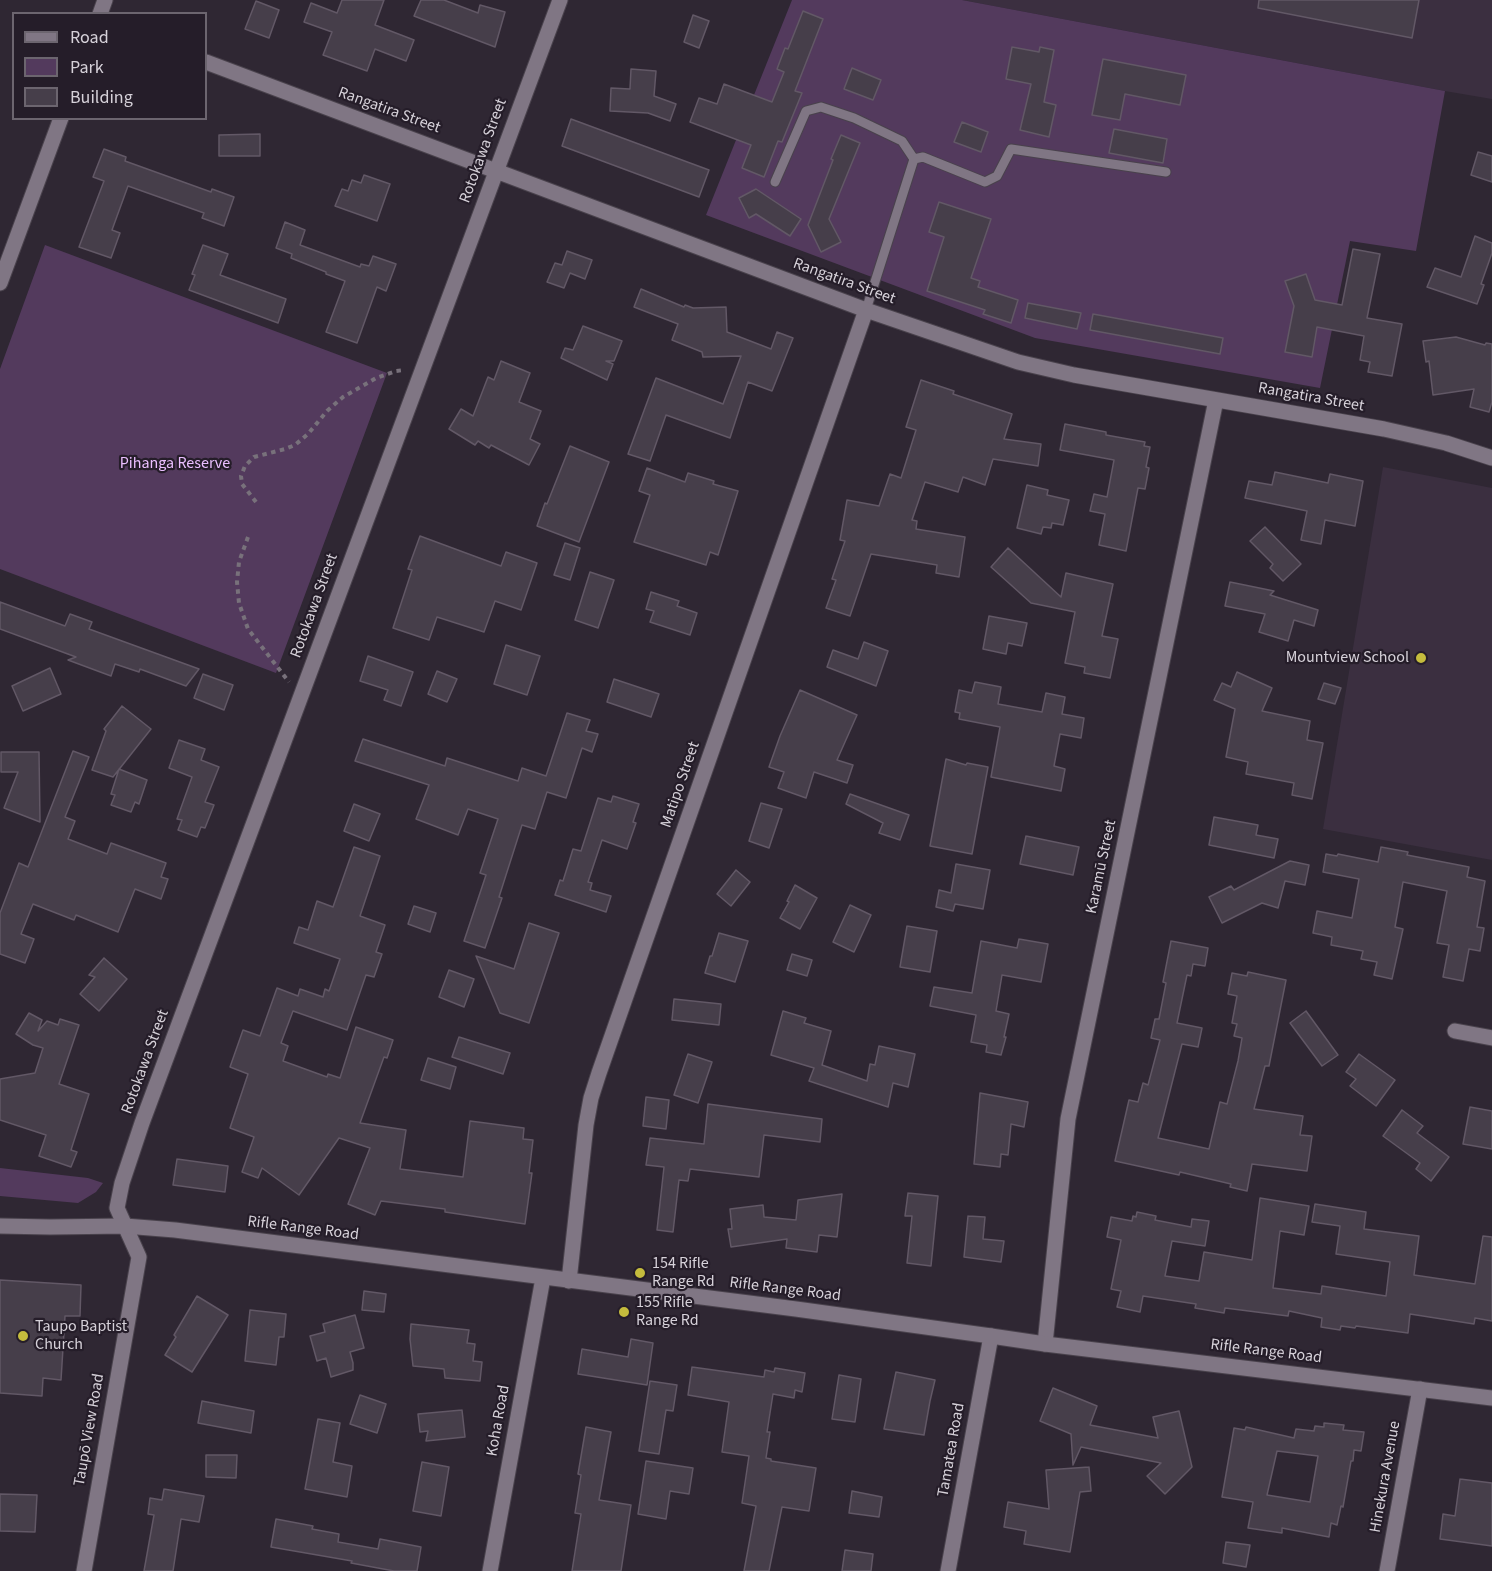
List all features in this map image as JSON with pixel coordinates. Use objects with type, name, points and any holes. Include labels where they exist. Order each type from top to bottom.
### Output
[{"type":"street","name":"Rotokawa Street","points":[[125,1226],[117,1208],[129,1160],[560,0]]},
{"type":"street","name":"Rangatira Street","points":[[207,62],[866,310],[1018,362],[1074,375],[1384,429],[1446,443],[1492,458]]},
{"type":"street","points":[[0,283],[60,120]]},
{"type":"street","name":"Matipo Street","points":[[569,1281],[591,1098],[866,310]]},
{"type":"street","name":"Karamū Street","points":[[1045,1344],[1068,1119],[1216,400]]},
{"type":"street","points":[[1455,1031],[1492,1038]]},
{"type":"street","name":"Rifle Range Road","points":[[0,1226],[125,1226],[175,1230],[1045,1344],[1492,1398]]},
{"type":"street","name":"Taupō View Road","points":[[84,1571],[139,1257],[125,1226]]},
{"type":"street","name":"Koha Road","points":[[490,1571],[543,1278]]},
{"type":"street","name":"Tamatea Road","points":[[948,1571],[991,1336]]},
{"type":"street","name":"Hinekura Avenue","points":[[1387,1571],[1420,1389]]},
{"type":"lane","points":[[775,182],[806,111],[821,107],[854,118],[902,141],[914,159]]},
{"type":"lane","points":[[914,159],[923,157],[985,182],[997,176],[1011,149],[1166,172]]},
{"type":"lane","points":[[866,310],[914,159]]},
{"type":"path","points":[[256,502],[242,484],[241,476],[245,466],[254,457],[295,445],[343,397],[366,383],[396,370],[423,367]]},
{"type":"path","points":[[248,537],[239,562],[237,582],[239,603],[248,629],[301,696]]},
{"type":"shaded area","points":[[962,0],[1492,0],[1492,99],[1445,91]]},
{"type":"shaded area","name":"Mountview School","points":[[1383,467],[1492,488],[1492,860],[1323,829]]},
{"type":"green space","points":[[792,0],[962,0],[1445,91],[1416,251],[1350,241],[1320,388],[1035,338],[706,215]]},
{"type":"green space","name":"Pihanga Reserve","points":[[45,245],[387,373],[276,673],[0,569],[0,369]]},
{"type":"green space","points":[[0,1168],[88,1178],[103,1183],[96,1192],[78,1203],[0,1196]]},
{"type":"building","points":[[342,0],[384,0],[375,25],[414,40],[406,61],[375,49],[367,71],[323,55],[332,32],[304,22],[311,3],[337,13]]},
{"type":"building","points":[[421,0],[444,0],[478,13],[480,5],[505,12],[495,47],[414,16]]},
{"type":"building","points":[[1259,0],[1419,0],[1412,38],[1258,8]]},
{"type":"building","points":[[256,1],[279,10],[269,38],[245,29]]},
{"type":"building","points":[[803,11],[823,19],[795,91],[802,93],[782,142],[778,141],[764,177],[742,168],[751,145],[690,122],[699,98],[717,104],[724,84],[772,102],[784,72],[777,69],[785,48],[788,49]]},
{"type":"building","points":[[693,15],[709,21],[699,48],[684,42]]},
{"type":"building","points":[[1012,47],[1039,52],[1040,47],[1054,50],[1044,102],[1056,105],[1049,137],[1020,130],[1031,84],[1006,79]]},
{"type":"building","points":[[1103,59],[1186,75],[1180,105],[1125,94],[1120,120],[1092,115]]},
{"type":"building","points":[[852,68],[881,80],[873,100],[844,89]]},
{"type":"building","points":[[631,69],[656,71],[654,96],[676,104],[670,121],[648,113],[610,111],[611,88],[630,89]]},
{"type":"building","points":[[571,119],[709,170],[699,197],[562,146]]},
{"type":"building","points":[[962,122],[988,132],[981,152],[954,142]]},
{"type":"building","points":[[1114,129],[1167,139],[1163,163],[1109,153]]},
{"type":"building","points":[[260,134],[260,156],[219,156],[219,135]]},
{"type":"building","points":[[841,135],[860,143],[829,219],[841,242],[821,252],[808,225]]},
{"type":"building","points":[[104,149],[126,157],[125,161],[211,192],[212,189],[234,197],[224,226],[202,218],[204,213],[128,186],[112,230],[120,233],[111,258],[79,247],[104,181],[93,177]]},
{"type":"building","points":[[1478,152],[1492,156],[1492,182],[1471,175]]},
{"type":"building","points":[[364,175],[390,184],[377,221],[335,206],[342,189],[348,191],[352,180],[361,183]]},
{"type":"building","points":[[756,189],[801,219],[790,236],[756,214],[749,218],[739,198]]},
{"type":"building","points":[[939,202],[991,219],[971,278],[980,281],[978,287],[1018,300],[1011,323],[983,314],[985,310],[927,291],[944,237],[929,232]]},
{"type":"building","points":[[285,222],[305,230],[300,245],[360,267],[361,264],[369,266],[373,256],[396,264],[386,291],[377,287],[357,343],[326,332],[345,281],[291,258],[292,254],[276,248]]},
{"type":"building","points":[[1475,236],[1492,243],[1492,253],[1481,284],[1484,285],[1477,304],[1427,287],[1435,268],[1461,277]]},
{"type":"building","points":[[203,245],[228,254],[220,275],[286,299],[278,323],[189,290],[195,275],[192,274]]},
{"type":"building","points":[[1353,249],[1380,254],[1367,318],[1402,324],[1392,376],[1368,372],[1370,362],[1360,360],[1364,336],[1317,327],[1312,357],[1285,352],[1294,306],[1285,281],[1306,274],[1315,300],[1342,305]]},
{"type":"building","points":[[567,251],[592,260],[585,279],[570,273],[564,288],[547,282],[555,263],[562,265]]},
{"type":"building","points":[[641,289],[684,307],[685,305],[693,308],[726,307],[727,332],[771,349],[777,332],[793,338],[772,391],[748,382],[730,438],[666,415],[650,461],[628,454],[656,378],[723,404],[741,356],[703,357],[702,352],[672,340],[678,324],[634,307]]},
{"type":"building","points":[[1028,303],[1081,313],[1077,329],[1025,318]]},
{"type":"building","points":[[1093,314],[1223,338],[1220,354],[1090,330]]},
{"type":"building","points":[[583,326],[622,341],[614,361],[606,361],[613,364],[607,380],[561,358],[565,348],[573,350]]},
{"type":"building","points":[[1456,337],[1485,345],[1486,343],[1492,344],[1492,402],[1489,412],[1470,407],[1474,389],[1433,395],[1429,361],[1426,362],[1423,341]]},
{"type":"building","points":[[501,361],[530,373],[519,402],[541,411],[530,439],[540,444],[529,465],[491,445],[489,448],[478,441],[475,445],[449,429],[461,409],[473,416],[488,377],[494,380]]},
{"type":"building","points":[[921,380],[954,391],[953,394],[1012,414],[1004,439],[1041,444],[1038,466],[993,459],[985,485],[963,477],[958,492],[925,482],[912,520],[917,521],[916,529],[965,537],[959,577],[936,573],[937,565],[871,554],[850,616],[826,608],[836,580],[832,579],[845,541],[840,540],[847,500],[879,506],[890,474],[901,478],[916,430],[906,427]]},
{"type":"building","points":[[1065,424],[1145,442],[1144,446],[1150,447],[1145,489],[1138,488],[1126,551],[1099,545],[1105,514],[1090,511],[1094,494],[1107,497],[1114,460],[1060,450]]},
{"type":"building","points":[[570,446],[609,462],[579,542],[537,526]]},
{"type":"building","points":[[647,468],[685,482],[688,473],[714,481],[713,484],[738,491],[718,555],[710,552],[706,565],[634,542],[650,495],[639,491]]},
{"type":"building","points":[[1275,472],[1328,483],[1330,474],[1363,481],[1355,526],[1325,520],[1321,544],[1301,540],[1307,511],[1245,498],[1249,481],[1272,485]]},
{"type":"building","points":[[1027,485],[1048,490],[1047,495],[1069,500],[1063,525],[1052,523],[1051,528],[1043,527],[1041,534],[1017,528]]},
{"type":"building","points":[[1265,527],[1301,564],[1283,581],[1270,568],[1273,564],[1250,541]]},
{"type":"building","points":[[420,536],[501,566],[506,552],[537,563],[521,610],[495,601],[484,632],[437,617],[429,640],[393,628],[412,570],[408,569]]},
{"type":"building","points":[[565,543],[580,548],[570,580],[554,575]]},
{"type":"building","points":[[1008,548],[1061,597],[1066,573],[1113,584],[1102,636],[1118,639],[1110,678],[1084,673],[1085,667],[1065,663],[1075,612],[1031,603],[991,567]]},
{"type":"building","points":[[590,572],[614,580],[598,628],[575,620]]},
{"type":"building","points":[[1230,582],[1274,591],[1270,595],[1318,610],[1314,626],[1294,620],[1288,641],[1259,632],[1265,614],[1225,606]]},
{"type":"building","points":[[651,592],[679,601],[677,606],[697,613],[690,635],[650,622],[654,611],[646,609]]},
{"type":"building","points":[[0,602],[65,626],[70,614],[92,622],[89,629],[199,669],[186,686],[140,669],[139,672],[115,664],[111,676],[68,660],[76,657],[0,629]]},
{"type":"building","points":[[989,616],[1027,623],[1022,646],[1008,643],[1006,654],[983,649]]},
{"type":"building","points":[[864,642],[888,651],[876,686],[827,667],[833,650],[858,659]]},
{"type":"building","points":[[506,645],[540,656],[527,695],[494,684]]},
{"type":"building","points":[[368,656],[413,672],[401,706],[384,700],[388,690],[360,681]]},
{"type":"building","points":[[50,668],[61,694],[23,711],[12,686]]},
{"type":"building","points":[[437,671],[457,679],[447,702],[428,694]]},
{"type":"building","points":[[1237,672],[1272,688],[1262,711],[1310,721],[1307,740],[1323,743],[1312,799],[1292,795],[1294,783],[1246,774],[1248,762],[1226,757],[1235,709],[1214,700],[1222,683],[1231,687]]},
{"type":"building","points":[[203,674],[233,685],[224,710],[194,698]]},
{"type":"building","points":[[614,679],[659,694],[651,717],[607,702]]},
{"type":"building","points":[[975,682],[1001,687],[998,704],[1042,712],[1046,693],[1065,697],[1062,714],[1084,718],[1081,738],[1060,734],[1054,766],[1065,769],[1061,791],[991,777],[1000,727],[959,719],[960,713],[955,712],[959,690],[972,693]]},
{"type":"building","points":[[1324,683],[1341,688],[1335,704],[1318,699]]},
{"type":"building","points":[[800,690],[857,715],[837,760],[853,765],[847,783],[814,772],[806,798],[778,788],[784,772],[769,767]]},
{"type":"building","points":[[122,706],[151,729],[113,777],[92,770],[106,731],[104,729]]},
{"type":"building","points":[[567,713],[590,720],[586,731],[598,734],[592,752],[582,748],[566,798],[547,792],[535,829],[522,825],[499,897],[502,898],[485,948],[464,941],[486,875],[480,873],[498,819],[468,809],[458,835],[416,819],[429,785],[355,761],[363,739],[445,766],[447,758],[518,781],[522,768],[546,776]]},
{"type":"building","points":[[179,740],[205,749],[201,760],[219,767],[205,802],[214,805],[205,828],[201,827],[197,837],[178,830],[182,820],[177,819],[192,777],[169,768]]},
{"type":"building","points":[[73,751],[89,757],[65,817],[75,821],[68,839],[107,854],[111,843],[166,863],[161,877],[168,879],[161,899],[135,889],[118,932],[76,915],[74,920],[33,904],[21,934],[34,939],[25,963],[0,954],[0,913],[19,863],[28,867]]},
{"type":"building","points":[[1,752],[39,752],[40,822],[4,808],[18,772],[1,772]]},
{"type":"building","points":[[946,759],[966,765],[967,763],[988,767],[972,854],[930,846]]},
{"type":"building","points":[[119,769],[147,780],[139,804],[135,802],[131,812],[111,805],[115,795],[111,794]]},
{"type":"building","points":[[850,794],[909,815],[900,840],[879,833],[883,823],[846,804]]},
{"type":"building","points":[[613,796],[639,804],[633,822],[636,823],[627,849],[602,840],[588,882],[592,883],[590,890],[611,896],[606,912],[555,895],[560,880],[563,881],[573,849],[581,851],[598,798],[611,802]]},
{"type":"building","points":[[761,803],[782,809],[769,848],[749,841]]},
{"type":"building","points":[[354,804],[380,814],[369,841],[344,831]]},
{"type":"building","points":[[1214,817],[1258,825],[1256,835],[1278,839],[1274,858],[1209,845]]},
{"type":"building","points":[[1026,836],[1079,847],[1073,875],[1020,864]]},
{"type":"building","points":[[354,847],[380,856],[360,916],[385,925],[376,952],[382,954],[374,977],[366,975],[347,1030],[293,1011],[281,1043],[288,1046],[283,1061],[327,1077],[328,1074],[340,1078],[356,1027],[393,1040],[387,1058],[384,1057],[360,1123],[406,1130],[400,1169],[463,1177],[470,1121],[524,1128],[523,1139],[533,1140],[529,1173],[532,1173],[525,1224],[445,1212],[445,1209],[381,1201],[375,1215],[348,1204],[370,1148],[339,1138],[299,1195],[262,1168],[258,1178],[242,1172],[254,1137],[230,1128],[248,1074],[230,1067],[243,1030],[260,1036],[277,988],[298,996],[300,989],[323,997],[325,989],[329,991],[340,959],[294,943],[299,927],[308,930],[317,901],[333,907]]},
{"type":"building","points":[[1381,847],[1408,852],[1407,855],[1469,867],[1467,877],[1485,881],[1477,927],[1484,928],[1480,951],[1469,949],[1463,981],[1443,977],[1449,945],[1437,943],[1447,891],[1403,882],[1395,927],[1403,929],[1392,979],[1374,975],[1377,962],[1361,959],[1363,951],[1331,945],[1332,937],[1313,933],[1317,911],[1352,918],[1359,879],[1323,872],[1326,854],[1337,856],[1338,854],[1378,862]]},
{"type":"building","points":[[1290,861],[1309,865],[1305,885],[1285,881],[1278,908],[1262,903],[1222,923],[1209,897],[1231,886],[1234,890]]},
{"type":"building","points":[[956,864],[990,870],[983,909],[955,904],[953,911],[936,907],[939,890],[951,893]]},
{"type":"building","points":[[736,870],[750,882],[731,906],[717,894]]},
{"type":"building","points":[[795,885],[817,898],[800,929],[780,918]]},
{"type":"building","points":[[850,905],[871,915],[854,952],[833,942]]},
{"type":"building","points":[[414,906],[436,913],[430,932],[408,924]]},
{"type":"building","points":[[529,923],[559,933],[529,1023],[500,1013],[476,956],[514,969]]},
{"type":"building","points":[[907,926],[937,931],[930,972],[900,967]]},
{"type":"building","points":[[719,933],[748,941],[735,982],[705,973]]},
{"type":"building","points":[[1019,939],[1048,944],[1041,982],[1002,975],[996,1011],[1009,1014],[1004,1037],[1006,1037],[1001,1055],[986,1052],[987,1045],[971,1042],[976,1015],[930,1006],[934,987],[972,993],[981,941],[1017,948]]},
{"type":"building","points":[[1171,941],[1208,948],[1205,966],[1193,964],[1191,976],[1187,975],[1177,1023],[1202,1028],[1198,1047],[1182,1044],[1158,1138],[1209,1149],[1220,1102],[1227,1104],[1242,1038],[1234,1036],[1237,1024],[1232,1023],[1237,996],[1228,994],[1232,973],[1247,976],[1248,972],[1286,980],[1269,1066],[1265,1066],[1254,1109],[1303,1116],[1300,1135],[1312,1136],[1307,1171],[1252,1164],[1247,1191],[1230,1187],[1231,1184],[1180,1172],[1179,1175],[1115,1161],[1129,1100],[1138,1102],[1143,1083],[1148,1085],[1160,1040],[1151,1038],[1155,1019],[1159,1019]]},
{"type":"building","points":[[792,954],[812,960],[807,976],[787,970]]},
{"type":"building","points":[[104,958],[127,979],[99,1011],[80,994],[95,977],[89,975]]},
{"type":"building","points":[[449,970],[474,979],[464,1007],[439,997]]},
{"type":"building","points":[[674,999],[721,1004],[719,1025],[672,1020]]},
{"type":"building","points":[[783,1011],[806,1018],[804,1023],[831,1031],[822,1065],[867,1081],[870,1064],[875,1065],[879,1046],[915,1054],[908,1087],[893,1083],[888,1107],[809,1081],[814,1068],[771,1055]]},
{"type":"building","points":[[1306,1011],[1338,1055],[1322,1066],[1290,1023]]},
{"type":"building","points":[[29,1013],[42,1020],[38,1031],[47,1021],[58,1025],[60,1019],[79,1025],[59,1084],[89,1094],[71,1150],[77,1152],[71,1167],[39,1156],[46,1135],[0,1120],[0,1079],[35,1073],[43,1048],[33,1045],[16,1034]]},
{"type":"building","points":[[459,1037],[510,1053],[503,1074],[452,1057]]},
{"type":"building","points":[[688,1054],[712,1062],[698,1103],[674,1095]]},
{"type":"building","points":[[1359,1054],[1395,1080],[1376,1106],[1350,1086],[1356,1079],[1346,1072]]},
{"type":"building","points":[[428,1058],[456,1067],[450,1089],[421,1080]]},
{"type":"building","points":[[980,1093],[1028,1102],[1024,1127],[1011,1124],[1008,1155],[1001,1154],[1000,1167],[974,1164]]},
{"type":"building","points":[[646,1097],[669,1100],[666,1129],[643,1126]]},
{"type":"building","points":[[708,1104],[822,1119],[820,1142],[764,1135],[759,1177],[690,1169],[688,1181],[679,1180],[673,1232],[657,1230],[664,1167],[646,1165],[650,1138],[704,1144]]},
{"type":"building","points":[[1470,1107],[1492,1111],[1492,1149],[1463,1144]]},
{"type":"building","points":[[1402,1110],[1423,1126],[1417,1133],[1449,1157],[1431,1181],[1416,1169],[1420,1163],[1383,1136]]},
{"type":"building","points":[[177,1159],[228,1166],[225,1192],[173,1185]]},
{"type":"building","points":[[908,1193],[938,1196],[931,1266],[907,1263],[912,1216],[905,1216]]},
{"type":"building","points":[[842,1194],[837,1237],[819,1235],[817,1252],[786,1248],[787,1239],[731,1247],[728,1229],[732,1229],[730,1209],[763,1205],[764,1217],[796,1220],[798,1200]]},
{"type":"building","points":[[1260,1198],[1309,1206],[1304,1235],[1280,1231],[1273,1288],[1321,1294],[1322,1286],[1386,1296],[1390,1262],[1336,1254],[1340,1226],[1312,1222],[1315,1204],[1366,1212],[1364,1229],[1419,1236],[1414,1275],[1475,1284],[1483,1236],[1492,1237],[1492,1321],[1475,1318],[1474,1324],[1410,1314],[1408,1333],[1356,1326],[1355,1328],[1341,1326],[1340,1330],[1321,1327],[1322,1318],[1289,1311],[1288,1316],[1225,1308],[1224,1313],[1195,1308],[1196,1304],[1143,1296],[1140,1312],[1117,1307],[1121,1291],[1111,1289],[1121,1240],[1107,1237],[1111,1217],[1132,1221],[1137,1212],[1156,1216],[1155,1220],[1191,1227],[1192,1219],[1209,1221],[1205,1246],[1172,1241],[1165,1276],[1199,1281],[1204,1252],[1252,1260]]},
{"type":"building","points":[[968,1216],[985,1217],[983,1239],[1004,1241],[1001,1262],[964,1257]]},
{"type":"building","name":"Taupo Baptist Church","points":[[0,1280],[81,1285],[80,1316],[65,1316],[61,1380],[43,1378],[42,1396],[0,1393]]},
{"type":"building","points":[[364,1291],[386,1294],[384,1312],[362,1310]]},
{"type":"building","points":[[197,1296],[228,1315],[192,1372],[165,1355]]},
{"type":"building","points":[[250,1310],[286,1314],[284,1337],[279,1337],[276,1365],[245,1361]]},
{"type":"building","points":[[355,1315],[364,1348],[350,1352],[353,1370],[331,1377],[326,1358],[317,1361],[310,1336],[325,1332],[323,1324]]},
{"type":"building","points":[[411,1324],[469,1330],[467,1343],[475,1344],[473,1361],[482,1362],[480,1381],[445,1378],[444,1369],[413,1366]]},
{"type":"building","points":[[631,1339],[653,1343],[647,1385],[578,1374],[582,1349],[628,1357]]},
{"type":"building","points":[[692,1367],[764,1377],[765,1370],[774,1372],[775,1368],[805,1373],[802,1392],[795,1390],[794,1398],[773,1394],[767,1432],[770,1432],[766,1458],[771,1461],[816,1468],[809,1511],[782,1507],[769,1571],[744,1571],[756,1506],[742,1503],[749,1456],[722,1452],[729,1402],[688,1395]]},
{"type":"building","points":[[896,1372],[935,1380],[924,1435],[884,1429]]},
{"type":"building","points":[[839,1375],[861,1379],[855,1422],[832,1419]]},
{"type":"building","points":[[650,1381],[677,1385],[673,1411],[666,1410],[659,1454],[639,1451]]},
{"type":"building","points":[[1053,1388],[1097,1406],[1090,1425],[1158,1438],[1153,1417],[1179,1411],[1192,1467],[1165,1494],[1147,1476],[1161,1463],[1081,1447],[1073,1465],[1071,1434],[1040,1421]]},
{"type":"building","points":[[360,1395],[386,1404],[377,1433],[350,1424]]},
{"type":"building","points":[[202,1401],[254,1411],[251,1433],[198,1423]]},
{"type":"building","points":[[462,1410],[465,1437],[426,1441],[428,1431],[420,1432],[418,1414]]},
{"type":"building","points":[[318,1419],[340,1423],[333,1462],[352,1466],[347,1497],[305,1489]]},
{"type":"building","points":[[1324,1423],[1344,1425],[1343,1430],[1364,1432],[1361,1451],[1354,1450],[1343,1507],[1341,1506],[1337,1525],[1331,1523],[1329,1537],[1282,1528],[1282,1533],[1248,1528],[1253,1502],[1222,1497],[1234,1428],[1245,1430],[1246,1427],[1294,1438],[1296,1429],[1314,1431],[1315,1426],[1324,1427]],"holes":[[[1277,1451],[1318,1456],[1310,1502],[1267,1495]]]},
{"type":"building","points":[[586,1427],[611,1432],[599,1500],[631,1505],[621,1571],[572,1571],[581,1514],[575,1513],[581,1475],[578,1474]]},
{"type":"building","points":[[206,1455],[237,1455],[236,1478],[206,1477]]},
{"type":"building","points":[[646,1461],[693,1468],[689,1494],[670,1491],[666,1519],[638,1514]]},
{"type":"building","points":[[422,1462],[449,1467],[441,1516],[413,1511]]},
{"type":"building","points":[[1089,1467],[1091,1491],[1080,1492],[1070,1552],[1024,1544],[1026,1531],[1004,1527],[1008,1502],[1049,1509],[1046,1470]]},
{"type":"building","points":[[1460,1479],[1492,1483],[1492,1546],[1440,1539],[1443,1514],[1455,1516]]},
{"type":"building","points":[[164,1489],[204,1496],[199,1522],[181,1519],[173,1571],[144,1571],[154,1515],[148,1514],[150,1498],[162,1500]]},
{"type":"building","points":[[852,1491],[882,1497],[879,1517],[849,1513]]},
{"type":"building","points":[[0,1494],[37,1495],[35,1532],[0,1531]]},
{"type":"building","points":[[276,1519],[339,1534],[338,1542],[378,1549],[380,1539],[421,1547],[417,1571],[394,1571],[271,1547]]},
{"type":"building","points":[[1226,1542],[1250,1545],[1246,1567],[1223,1563]]},
{"type":"building","points":[[845,1550],[873,1554],[871,1571],[842,1571]]},
{"type":"place","name":"Mountview School","points":[[1421,658]]},
{"type":"place","name":"154 Rifle Range Rd","points":[[640,1273]]},
{"type":"place","name":"155 Rifle Range Rd","points":[[624,1312]]},
{"type":"place","name":"Taupo Baptist Church","points":[[23,1336]]}]
